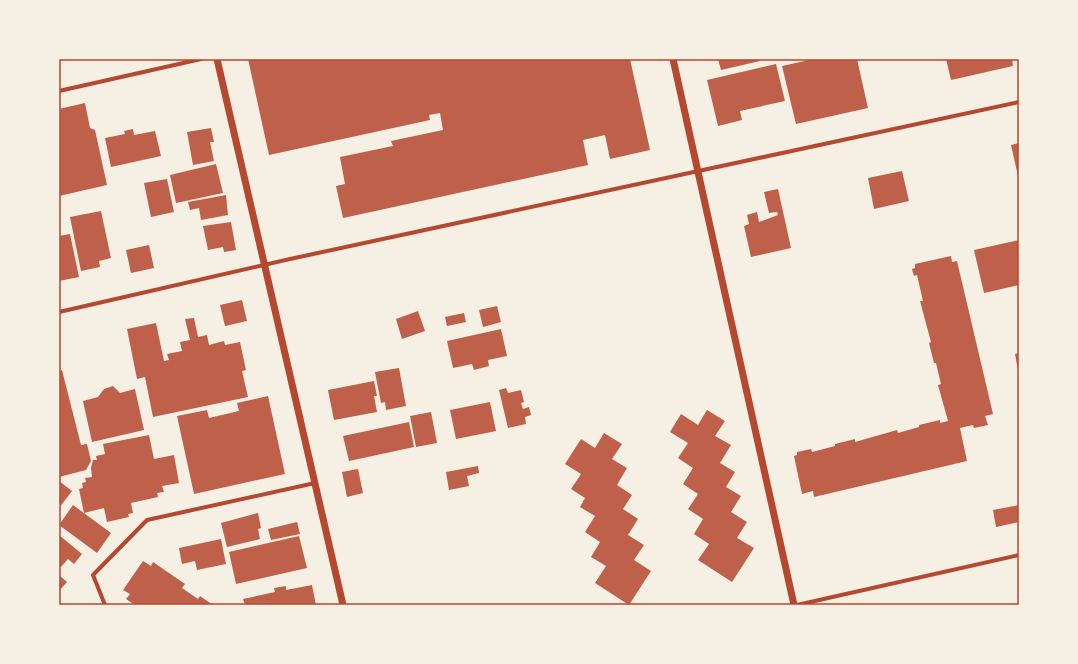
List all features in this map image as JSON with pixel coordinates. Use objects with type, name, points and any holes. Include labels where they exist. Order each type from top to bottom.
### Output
[{"type":"street","points":[[59,91],[201,59]]},
{"type":"street","points":[[218,59],[343,605]]},
{"type":"street","points":[[673,59],[794,605]]},
{"type":"street","points":[[59,312],[264,265],[1019,102]]},
{"type":"street","points":[[105,605],[94,575],[147,520],[315,483]]},
{"type":"street","points":[[797,605],[1019,555]]},
{"type":"building","points":[[248,59],[630,59],[650,150],[610,159],[605,135],[583,140],[588,165],[343,218],[336,186],[345,184],[340,157],[393,146],[391,141],[443,130],[440,113],[429,115],[430,120],[269,155]]},
{"type":"building","points":[[718,59],[759,59],[760,61],[721,70]]},
{"type":"building","points":[[814,59],[857,59],[868,108],[796,124],[782,66]]},
{"type":"building","points":[[946,59],[1012,59],[1013,66],[951,80]]},
{"type":"building","points":[[776,64],[785,101],[740,111],[742,120],[718,126],[707,80]]},
{"type":"building","points":[[85,103],[90,128],[95,130],[107,185],[59,196],[59,109]]},
{"type":"building","points":[[211,128],[214,142],[210,142],[214,161],[193,165],[187,132]]},
{"type":"building","points":[[133,129],[134,135],[155,131],[161,156],[111,167],[105,138],[125,134],[124,131]]},
{"type":"building","points":[[1019,143],[1019,176],[1018,176],[1011,145]]},
{"type":"building","points":[[216,164],[223,193],[176,203],[170,175]]},
{"type":"building","points":[[902,171],[909,201],[874,209],[868,178]]},
{"type":"building","points":[[167,179],[174,212],[151,217],[144,183]]},
{"type":"building","points":[[778,189],[791,248],[751,257],[744,226],[749,224],[747,215],[757,212],[759,222],[778,215],[777,212],[769,213],[764,192]]},
{"type":"building","points":[[226,195],[228,215],[201,220],[199,208],[190,210],[188,202]]},
{"type":"building","points":[[101,211],[111,258],[99,261],[100,267],[81,271],[70,217]]},
{"type":"building","points":[[231,222],[236,250],[224,252],[223,247],[208,250],[203,226]]},
{"type":"building","points":[[70,234],[79,277],[59,281],[59,236]]},
{"type":"building","points":[[1019,240],[1019,285],[984,293],[974,250]]},
{"type":"building","points":[[149,245],[154,268],[131,273],[126,250]]},
{"type":"building","points":[[951,256],[952,262],[957,261],[993,414],[985,416],[988,425],[974,428],[973,425],[960,428],[967,461],[814,497],[813,491],[802,494],[794,456],[797,455],[797,452],[811,449],[812,452],[855,439],[855,442],[897,430],[898,433],[919,427],[919,425],[940,420],[940,423],[948,421],[938,385],[941,384],[936,363],[934,363],[929,343],[931,342],[920,301],[923,301],[917,275],[914,276],[912,269],[915,268],[915,264]]},
{"type":"building","points":[[242,300],[247,321],[225,326],[220,305]]},
{"type":"building","points":[[497,306],[501,322],[483,327],[479,310]]},
{"type":"building","points":[[418,311],[425,331],[402,339],[396,319]]},
{"type":"building","points":[[464,313],[466,322],[447,326],[445,317]]},
{"type":"building","points":[[194,318],[198,337],[207,335],[209,345],[224,341],[225,345],[240,342],[246,370],[242,371],[248,397],[153,417],[145,377],[137,379],[127,329],[156,323],[164,361],[169,360],[167,354],[182,351],[180,342],[190,340],[185,319]]},
{"type":"building","points":[[501,329],[507,356],[488,360],[489,366],[474,370],[472,364],[453,368],[447,341]]},
{"type":"building","points":[[1019,353],[1019,370],[1018,370],[1015,354]]},
{"type":"building","points":[[399,368],[406,406],[386,410],[385,402],[381,403],[375,372]]},
{"type":"building","points":[[62,370],[81,445],[87,444],[91,461],[86,470],[59,477],[59,371]]},
{"type":"building","points":[[374,381],[377,396],[374,396],[377,412],[334,420],[328,390]]},
{"type":"building","points":[[113,386],[120,393],[135,389],[144,430],[92,442],[83,401],[98,397],[104,389]]},
{"type":"building","points":[[506,388],[508,393],[521,390],[524,402],[521,403],[523,409],[529,407],[531,415],[525,417],[526,424],[508,428],[499,390]]},
{"type":"building","points":[[268,396],[285,474],[194,494],[177,416],[207,410],[209,418],[239,411],[237,403]]},
{"type":"building","points":[[490,402],[496,431],[456,439],[450,410]]},
{"type":"building","points":[[707,410],[725,421],[715,436],[731,445],[720,463],[735,472],[726,487],[741,496],[731,512],[747,522],[737,538],[754,548],[732,582],[698,560],[709,544],[694,534],[703,519],[688,509],[698,494],[683,484],[693,468],[678,458],[688,443],[670,432],[681,414],[698,425]]},
{"type":"building","points":[[431,412],[437,443],[416,447],[410,416]]},
{"type":"building","points":[[409,422],[414,447],[349,461],[343,436]]},
{"type":"building","points":[[604,433],[622,444],[612,459],[627,468],[617,485],[632,495],[623,509],[638,519],[628,535],[644,545],[634,560],[651,571],[629,605],[595,583],[606,566],[591,557],[600,542],[585,532],[595,516],[580,507],[585,498],[571,489],[581,474],[565,464],[581,439],[595,448]]},
{"type":"building","points":[[149,435],[154,459],[174,455],[179,483],[162,486],[164,492],[157,493],[158,497],[131,503],[133,513],[128,514],[129,517],[107,522],[104,508],[84,513],[79,489],[83,488],[82,483],[86,482],[85,478],[92,477],[91,468],[93,460],[97,460],[96,456],[105,454],[103,444]]},
{"type":"building","points":[[478,466],[479,473],[467,476],[469,486],[449,490],[446,472]]},
{"type":"building","points":[[358,469],[363,493],[347,497],[342,472]]},
{"type":"building","points":[[59,481],[72,491],[59,508]]},
{"type":"building","points":[[73,505],[111,533],[97,553],[59,525]]},
{"type":"building","points":[[1019,505],[1019,522],[996,527],[993,510]]},
{"type":"building","points":[[258,513],[261,528],[258,529],[260,539],[227,547],[221,523]]},
{"type":"building","points":[[297,522],[300,534],[271,540],[268,529]]},
{"type":"building","points":[[59,535],[82,554],[74,564],[68,559],[61,567],[59,565]]},
{"type":"building","points":[[299,536],[307,568],[236,584],[229,552]]},
{"type":"building","points":[[221,539],[226,564],[197,570],[195,561],[182,564],[179,548]]},
{"type":"building","points":[[143,561],[151,566],[153,562],[185,584],[182,588],[198,599],[200,596],[213,605],[135,605],[126,599],[130,594],[123,590]]},
{"type":"building","points":[[59,575],[67,582],[59,591]]},
{"type":"building","points":[[312,585],[316,605],[245,605],[243,599],[275,592],[274,588],[286,586],[286,590]]}]
